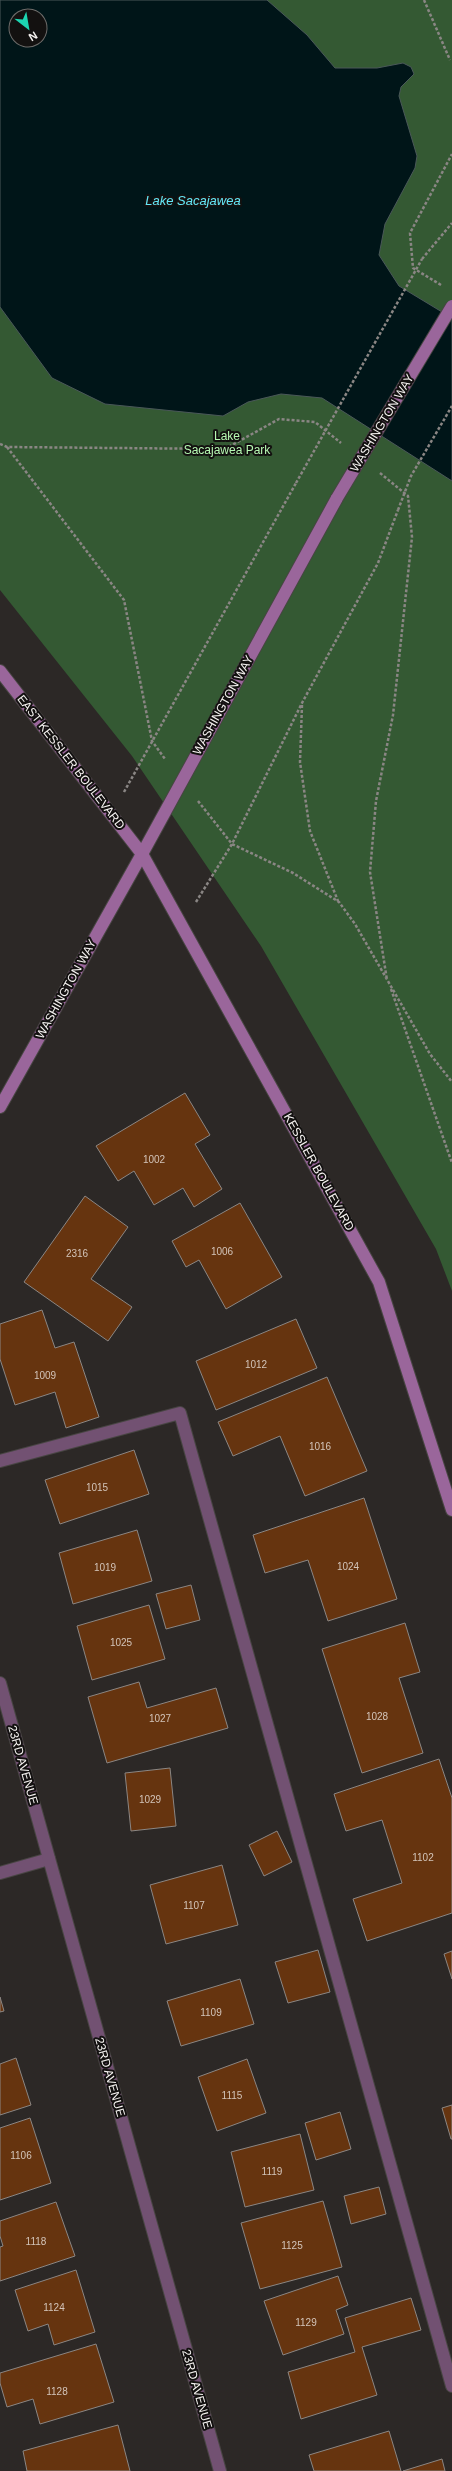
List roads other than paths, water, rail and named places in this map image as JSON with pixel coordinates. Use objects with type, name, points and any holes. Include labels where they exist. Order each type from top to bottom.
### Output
[{"type":"street","name":"WASHINGTON WAY","points":[[0,1107],[142,854],[337,498],[452,306]]},
{"type":"street","name":"EAST KESSLER BOULEVARD","points":[[0,671],[142,854]]},
{"type":"street","name":"KESSLER BOULEVARD","points":[[142,854],[379,1282],[452,1510]]},
{"type":"street","points":[[0,1461],[180,1413],[452,2386]]},
{"type":"street","name":"23RD AVENUE","points":[[0,1683],[220,2471]]},
{"type":"street","points":[[0,1873],[49,1859]]},
{"type":"water","name":"Lake Sacajawea","points":[[0,0],[267,0],[307,35],[335,68],[377,68],[403,63],[411,67],[414,74],[401,87],[399,96],[417,156],[415,168],[385,224],[379,255],[399,286],[452,318],[452,481],[322,398],[281,394],[248,402],[223,416],[105,404],[52,378],[0,307]]},
{"type":"park label","name":"Lake Sacajawea Park","points":[[227,443]]}]
